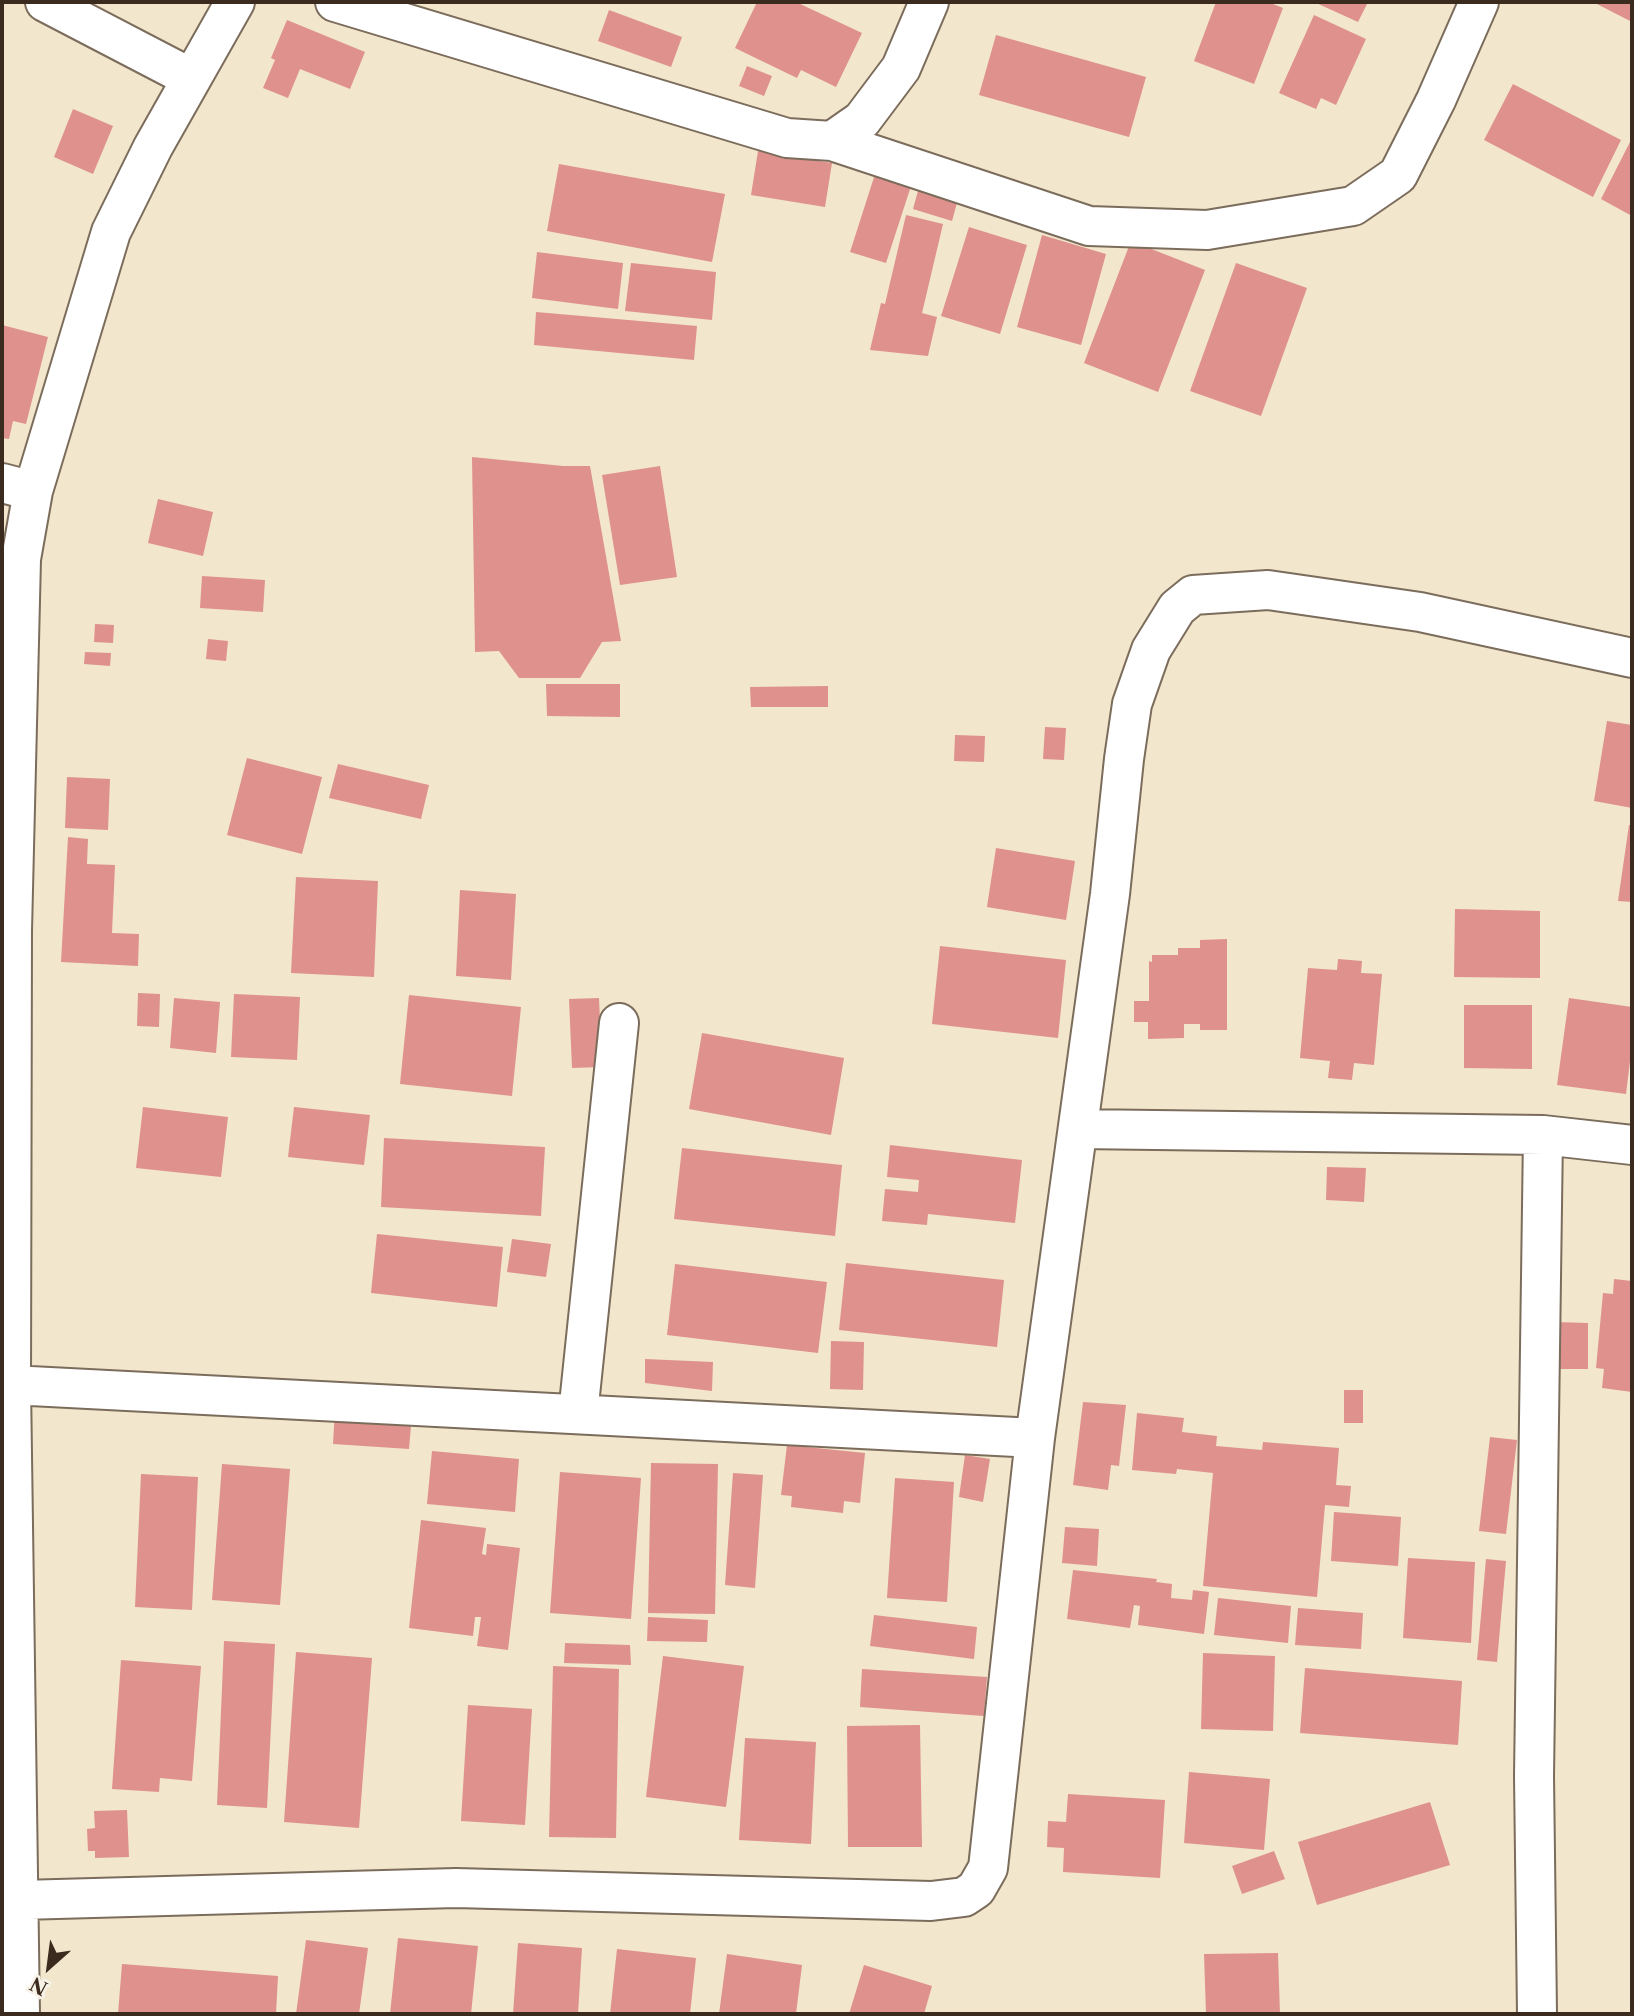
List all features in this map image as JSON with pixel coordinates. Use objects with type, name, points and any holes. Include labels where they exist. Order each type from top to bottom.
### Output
[{"type":"street","points":[[45,2],[191,78]]},
{"type":"street","points":[[20,2014],[21,1900],[11,1385],[12,931],[21,559],[17,487],[111,232],[152,147],[235,2]]},
{"type":"street","points":[[335,2],[787,138],[832,141],[1089,226],[1208,230],[1353,206],[1398,175],[1436,100],[1479,2]]},
{"type":"street","points":[[832,141],[862,120],[901,68],[929,2]]},
{"type":"street","points":[[21,1900],[456,1888],[931,1901],[964,1897],[976,1889],[988,1868],[1035,1438],[1078,1129],[1132,704],[1151,650],[1177,608],[1193,595],[1268,590],[1420,611],[1632,658]]},
{"type":"street","points":[[578,1414],[619,1023]]},
{"type":"street","points":[[1078,1129],[1543,1135],[1632,1144]]},
{"type":"street","points":[[1537,2014],[1534,1776],[1543,1135]]},
{"type":"street","points":[[11,1385],[1035,1438]]},
{"type":"building","points":[[757,2],[796,2],[862,33],[836,87],[801,70],[797,78],[735,48]]},
{"type":"building","points":[[1216,2],[1268,2],[1283,8],[1254,84],[1194,61]]},
{"type":"building","points":[[1314,2],[1368,2],[1358,22]]},
{"type":"building","points":[[1593,2],[1632,2],[1632,22]]},
{"type":"building","points":[[609,10],[682,37],[671,67],[598,41]]},
{"type":"building","points":[[1314,15],[1366,39],[1336,105],[1321,98],[1316,109],[1279,93]]},
{"type":"building","points":[[287,20],[365,52],[350,89],[300,69],[288,98],[263,88],[275,60],[271,58]]},
{"type":"building","points":[[996,35],[1146,77],[1129,137],[979,95]]},
{"type":"building","points":[[747,66],[772,76],[764,96],[739,86]]},
{"type":"building","points":[[1513,84],[1621,140],[1593,197],[1484,140]]},
{"type":"building","points":[[73,109],[113,126],[93,174],[54,157]]},
{"type":"building","points":[[1630,142],[1632,143],[1632,216],[1601,199]]},
{"type":"building","points":[[758,151],[832,163],[825,207],[751,195]]},
{"type":"building","points":[[559,164],[725,194],[712,262],[547,231]]},
{"type":"building","points":[[876,171],[912,183],[886,263],[850,252]]},
{"type":"building","points":[[921,180],[960,192],[952,221],[913,209]]},
{"type":"building","points":[[906,215],[943,224],[922,313],[937,317],[928,356],[870,350],[881,303],[885,304]]},
{"type":"building","points":[[969,227],[1027,245],[1000,334],[941,316]]},
{"type":"building","points":[[1042,235],[1106,254],[1081,345],[1017,327]]},
{"type":"building","points":[[1131,241],[1205,270],[1158,392],[1084,363]]},
{"type":"building","points":[[537,252],[623,263],[618,309],[532,298]]},
{"type":"building","points":[[631,263],[716,272],[712,320],[625,311]]},
{"type":"building","points":[[1236,263],[1307,288],[1261,416],[1190,391]]},
{"type":"building","points":[[536,312],[697,326],[694,360],[534,345]]},
{"type":"building","points":[[2,325],[48,337],[26,424],[13,421],[9,439],[2,438]]},
{"type":"building","points":[[472,457],[590,466],[621,641],[602,642],[580,678],[519,678],[499,651],[475,652]]},
{"type":"building","points":[[660,466],[677,577],[620,585],[602,475]]},
{"type":"building","points":[[158,499],[213,512],[203,556],[148,543]]},
{"type":"building","points":[[202,576],[265,580],[263,612],[200,608]]},
{"type":"building","points":[[95,624],[114,625],[113,643],[94,642]]},
{"type":"building","points":[[208,639],[228,641],[226,661],[206,659]]},
{"type":"building","points":[[85,652],[111,653],[110,666],[84,664]]},
{"type":"building","points":[[546,684],[620,684],[620,717],[547,716]]},
{"type":"building","points":[[828,686],[828,707],[751,707],[750,687]]},
{"type":"building","points":[[1607,721],[1632,725],[1632,808],[1594,801]]},
{"type":"building","points":[[1045,727],[1066,728],[1064,760],[1043,759]]},
{"type":"building","points":[[955,735],[985,736],[984,762],[954,761]]},
{"type":"building","points":[[247,758],[322,777],[302,854],[227,835]]},
{"type":"building","points":[[338,764],[429,785],[421,819],[329,798]]},
{"type":"building","points":[[67,777],[110,779],[108,830],[65,828]]},
{"type":"building","points":[[1629,825],[1632,825],[1632,902],[1618,901]]},
{"type":"building","points":[[68,837],[88,839],[87,864],[115,865],[112,933],[139,934],[138,966],[61,962]]},
{"type":"building","points":[[996,848],[1075,861],[1066,920],[987,907]]},
{"type":"building","points":[[296,877],[378,881],[374,977],[291,973]]},
{"type":"building","points":[[460,890],[516,894],[511,980],[456,976]]},
{"type":"building","points":[[1455,909],[1540,911],[1540,978],[1454,977]]},
{"type":"building","points":[[1227,939],[1227,1030],[1200,1030],[1200,1024],[1184,1024],[1184,1038],[1148,1039],[1148,1022],[1134,1022],[1134,1001],[1149,1001],[1149,961],[1152,962],[1152,955],[1178,955],[1178,948],[1200,948],[1200,940]]},
{"type":"building","points":[[940,946],[1066,960],[1058,1038],[932,1024]]},
{"type":"building","points":[[1338,959],[1362,961],[1361,973],[1382,974],[1374,1065],[1354,1063],[1352,1080],[1328,1078],[1330,1061],[1300,1058],[1308,968],[1337,970]]},
{"type":"building","points":[[138,993],[160,994],[159,1027],[137,1026]]},
{"type":"building","points":[[234,994],[300,997],[297,1060],[231,1057]]},
{"type":"building","points":[[409,995],[521,1007],[512,1096],[400,1084]]},
{"type":"building","points":[[174,998],[220,1002],[216,1053],[170,1048]]},
{"type":"building","points":[[599,998],[602,1067],[572,1068],[569,999]]},
{"type":"building","points":[[1569,998],[1632,1007],[1632,1045],[1626,1094],[1557,1085]]},
{"type":"building","points":[[1464,1005],[1532,1005],[1532,1069],[1464,1068]]},
{"type":"building","points":[[702,1033],[844,1058],[831,1135],[689,1109]]},
{"type":"building","points":[[143,1107],[228,1117],[221,1177],[136,1168]]},
{"type":"building","points":[[294,1107],[370,1115],[364,1165],[288,1157]]},
{"type":"building","points":[[384,1138],[545,1147],[541,1216],[381,1207]]},
{"type":"building","points":[[890,1145],[1022,1160],[1015,1223],[928,1214],[927,1225],[882,1221],[885,1189],[918,1192],[919,1180],[887,1177]]},
{"type":"building","points":[[682,1148],[842,1165],[835,1236],[674,1219]]},
{"type":"building","points":[[1327,1167],[1366,1168],[1364,1202],[1326,1200]]},
{"type":"building","points":[[377,1234],[503,1247],[497,1307],[371,1293]]},
{"type":"building","points":[[512,1239],[551,1244],[546,1277],[507,1272]]},
{"type":"building","points":[[846,1263],[1004,1280],[997,1347],[839,1330]]},
{"type":"building","points":[[675,1264],[827,1282],[818,1353],[667,1335]]},
{"type":"building","points":[[1614,1279],[1632,1281],[1632,1392],[1602,1388],[1604,1369],[1596,1368],[1603,1293],[1613,1294]]},
{"type":"building","points":[[1555,1322],[1588,1323],[1588,1369],[1556,1369]]},
{"type":"building","points":[[831,1341],[864,1342],[863,1390],[830,1389]]},
{"type":"building","points":[[645,1359],[713,1362],[712,1391],[645,1383]]},
{"type":"building","points":[[1344,1390],[1363,1390],[1363,1423],[1344,1423]]},
{"type":"building","points":[[1083,1402],[1126,1405],[1119,1466],[1111,1465],[1108,1490],[1073,1485]]},
{"type":"building","points":[[335,1409],[412,1414],[409,1449],[333,1444]]},
{"type":"building","points":[[1137,1413],[1184,1418],[1182,1432],[1217,1436],[1216,1446],[1262,1450],[1263,1442],[1339,1448],[1336,1485],[1351,1486],[1349,1507],[1325,1505],[1317,1597],[1203,1586],[1213,1473],[1177,1469],[1176,1474],[1132,1470]]},
{"type":"building","points":[[1490,1437],[1517,1440],[1506,1534],[1479,1531]]},
{"type":"building","points":[[787,1445],[865,1453],[860,1503],[844,1501],[843,1513],[791,1507],[792,1496],[781,1495]]},
{"type":"building","points":[[432,1451],[519,1459],[515,1512],[427,1504]]},
{"type":"building","points":[[965,1455],[990,1459],[983,1502],[959,1497]]},
{"type":"building","points":[[651,1463],[718,1464],[715,1614],[648,1613]]},
{"type":"building","points":[[222,1464],[290,1469],[280,1605],[212,1600]]},
{"type":"building","points":[[560,1472],[641,1478],[631,1619],[550,1613]]},
{"type":"building","points":[[733,1473],[763,1475],[755,1588],[725,1585]]},
{"type":"building","points":[[141,1474],[198,1477],[192,1610],[135,1607]]},
{"type":"building","points":[[895,1478],[954,1482],[947,1602],[887,1598]]},
{"type":"building","points":[[1334,1512],[1401,1517],[1398,1566],[1331,1561]]},
{"type":"building","points":[[421,1520],[486,1528],[482,1554],[486,1555],[487,1544],[520,1548],[508,1650],[477,1646],[481,1617],[475,1617],[473,1636],[409,1628]]},
{"type":"building","points":[[1065,1527],[1099,1529],[1097,1566],[1062,1563]]},
{"type":"building","points":[[1408,1558],[1475,1562],[1471,1643],[1403,1638]]},
{"type":"building","points":[[1486,1559],[1506,1561],[1497,1662],[1477,1660]]},
{"type":"building","points":[[1073,1570],[1157,1579],[1156,1582],[1172,1584],[1171,1598],[1192,1600],[1193,1590],[1209,1592],[1204,1634],[1138,1625],[1140,1606],[1134,1605],[1130,1628],[1067,1619]]},
{"type":"building","points":[[1218,1598],[1291,1606],[1288,1643],[1214,1635]]},
{"type":"building","points":[[1298,1608],[1363,1613],[1361,1649],[1295,1645]]},
{"type":"building","points":[[874,1615],[977,1627],[974,1659],[870,1646]]},
{"type":"building","points":[[648,1617],[708,1620],[707,1642],[647,1641]]},
{"type":"building","points":[[224,1641],[275,1644],[267,1808],[217,1805]]},
{"type":"building","points":[[565,1643],[630,1645],[631,1665],[564,1663]]},
{"type":"building","points":[[296,1652],[372,1658],[359,1828],[284,1822]]},
{"type":"building","points":[[1203,1653],[1275,1656],[1273,1731],[1201,1729]]},
{"type":"building","points":[[663,1656],[744,1666],[726,1807],[646,1797]]},
{"type":"building","points":[[121,1660],[201,1666],[192,1781],[160,1778],[159,1792],[112,1789]]},
{"type":"building","points":[[553,1666],[619,1669],[616,1838],[549,1837]]},
{"type":"building","points":[[1305,1668],[1462,1681],[1458,1745],[1300,1733]]},
{"type":"building","points":[[862,1669],[987,1677],[984,1716],[860,1707]]},
{"type":"building","points":[[468,1705],[532,1709],[525,1825],[461,1821]]},
{"type":"building","points":[[920,1725],[922,1847],[848,1847],[847,1726]]},
{"type":"building","points":[[745,1738],[816,1742],[811,1844],[739,1840]]},
{"type":"building","points":[[1189,1772],[1270,1779],[1264,1850],[1184,1843]]},
{"type":"building","points":[[1068,1794],[1165,1800],[1160,1878],[1063,1872],[1064,1848],[1047,1847],[1048,1821],[1066,1822]]},
{"type":"building","points":[[1430,1802],[1450,1865],[1317,1905],[1298,1842]]},
{"type":"building","points":[[127,1810],[129,1857],[95,1858],[95,1851],[88,1851],[87,1829],[95,1828],[94,1811]]},
{"type":"building","points":[[1274,1851],[1285,1879],[1242,1894],[1232,1866]]},
{"type":"building","points":[[398,1938],[478,1946],[471,2014],[390,2014]]},
{"type":"building","points":[[306,1940],[368,1948],[359,2014],[296,2014]]},
{"type":"building","points":[[518,1943],[582,1948],[578,2014],[513,2014]]},
{"type":"building","points":[[617,1949],[696,1958],[690,2014],[610,2014]]},
{"type":"building","points":[[1278,1953],[1280,2014],[1206,2014],[1204,1954]]},
{"type":"building","points":[[727,1954],[802,1965],[796,2014],[719,2014]]},
{"type":"building","points":[[122,1964],[278,1976],[276,2014],[118,2014]]},
{"type":"building","points":[[864,1965],[932,1986],[924,2014],[849,2014]]}]
